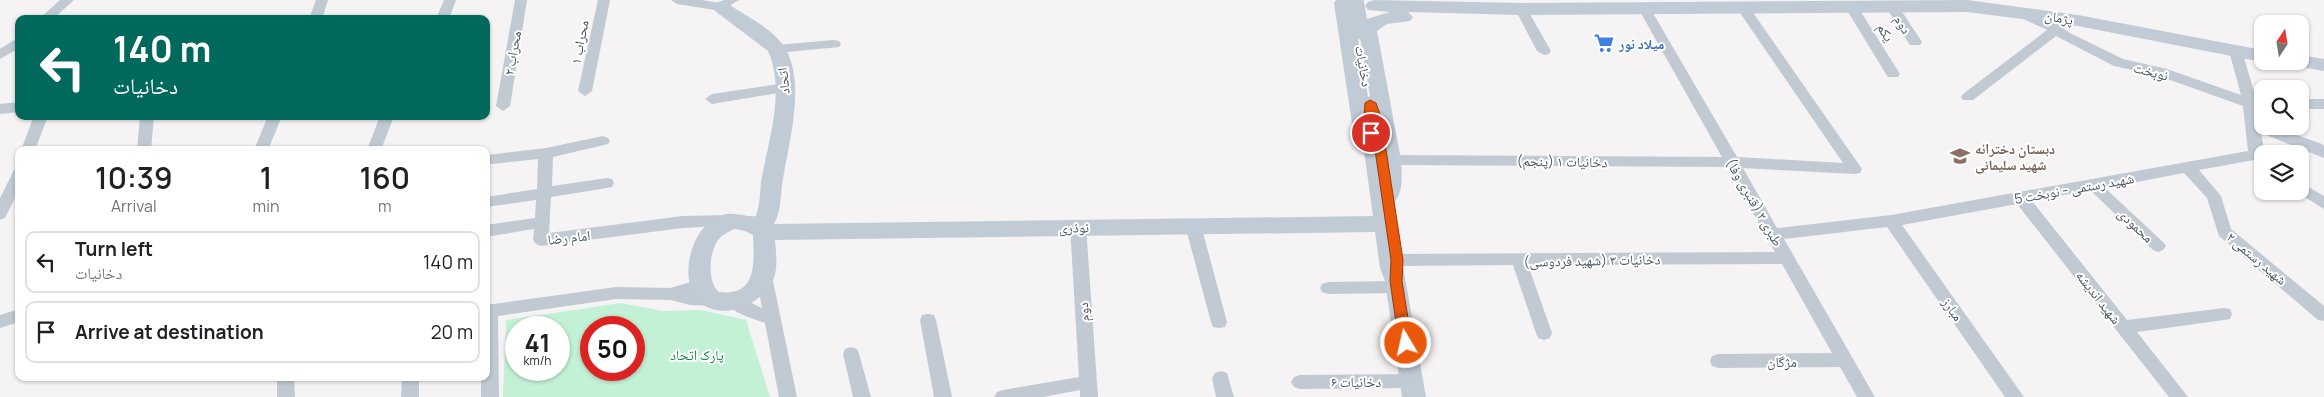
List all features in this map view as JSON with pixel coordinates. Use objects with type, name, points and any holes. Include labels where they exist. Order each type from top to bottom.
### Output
[{"type":"main road","points":[[1343,0],[1371,178],[1384,198]]},
{"type":"main road","name":"دخانیات","points":[[1353,0],[1370,103],[1369,117],[1384,198],[1413,389]]},
{"type":"main road","name":"اتحاد","points":[[727,3],[776,49],[784,67],[785,88],[777,163],[772,183],[771,208],[762,230]]},
{"type":"main road","name":"پژمان","points":[[1374,6],[1515,9],[1967,6],[2011,9],[2254,54]]},
{"type":"main road","points":[[1384,198],[1392,179],[1391,160],[1368,31],[1370,24],[1377,20],[1393,17],[1494,13],[1515,9]]},
{"type":"main road","points":[[2309,63],[2324,65]]},
{"type":"main road","name":"اتحاد","points":[[731,221],[751,210],[762,200],[772,183]]},
{"type":"main road","name":"دخانیات","points":[[1384,198],[1384,224],[1391,268],[1396,276]]},
{"type":"main road","points":[[731,221],[746,222],[762,230],[764,276],[759,286],[753,293],[716,295],[702,248],[706,241],[718,228],[731,221]]},
{"type":"main road","name":"نوذری","points":[[762,230],[1384,224]]},
{"type":"street","points":[[50,15],[68,0]]},
{"type":"street","points":[[316,15],[322,0]]},
{"type":"street","points":[[444,15],[450,0]]},
{"type":"street","name":"محراب ۲","points":[[503,106],[521,0]]},
{"type":"street","name":"محراب ۱","points":[[586,91],[604,0]]},
{"type":"street","name":"اتحاد","points":[[677,0],[727,3]]},
{"type":"street","name":"دخانیات ۱ (پنجم)","points":[[1391,160],[1732,162],[1854,168],[1742,7]]},
{"type":"street","name":"یکم","points":[[1851,7],[1892,74]]},
{"type":"street","name":"دوم","points":[[1892,7],[1915,42]]},
{"type":"street","name":"طبری ۲ (قنبری وفا)","points":[[1644,8],[1866,397]]},
{"type":"street","points":[[1515,9],[1544,51]]},
{"type":"street","name":"نوبخت","points":[[2011,9],[2046,23],[2119,64],[2162,72],[2254,102]]},
{"type":"street","points":[[1968,97],[2056,30]]},
{"type":"street","points":[[0,54],[15,44]]},
{"type":"street","points":[[776,49],[834,44]]},
{"type":"street","points":[[2236,51],[2254,98]]},
{"type":"street","points":[[712,98],[785,88]]},
{"type":"street","points":[[2309,104],[2324,104]]},
{"type":"street","points":[[0,109],[15,107]]},
{"type":"street","points":[[2254,118],[2253,126],[2257,145]]},
{"type":"street","points":[[30,146],[39,120]]},
{"type":"street","points":[[144,146],[148,120]]},
{"type":"street","points":[[263,146],[273,120]]},
{"type":"street","points":[[376,146],[385,120]]},
{"type":"street","points":[[2253,126],[2322,149]]},
{"type":"street","points":[[492,159],[546,153],[603,141]]},
{"type":"street","name":"امام رضا","points":[[546,153],[541,240],[683,222],[731,221]]},
{"type":"street","name":"شهید رستمی - نوبخت 5","points":[[1773,234],[1891,221],[2187,167],[2254,158]]},
{"type":"street","name":"شهید رستمی ۲","points":[[2187,167],[2214,196],[2224,232],[2324,315]]},
{"type":"street","points":[[0,214],[15,182]]},
{"type":"street","points":[[490,201],[607,183]]},
{"type":"street","name":"محمودی","points":[[2092,184],[2158,246]]},
{"type":"street","points":[[2309,193],[2324,204]]},
{"type":"street","name":"شهید اندیشه","points":[[2020,198],[2179,397]]},
{"type":"street","name":"مبارز","points":[[1891,221],[2015,397]]},
{"type":"street","points":[[490,230],[542,222]]},
{"type":"street","points":[[683,222],[695,227],[706,241]]},
{"type":"street","name":"دوم","points":[[1078,226],[1088,390]]},
{"type":"street","points":[[1193,226],[1219,322]]},
{"type":"street","name":"دخانیات ۳ (شهید فردوسی)","points":[[1328,288],[1396,276],[1519,260],[1786,258]]},
{"type":"street","points":[[1519,260],[1544,333]]},
{"type":"street","points":[[764,276],[788,397]]},
{"type":"street","points":[[490,310],[616,293],[670,294],[690,299],[716,295],[772,318]]},
{"type":"street","points":[[2123,327],[2224,314]]},
{"type":"street","points":[[0,322],[15,316]]},
{"type":"street","points":[[928,320],[942,397]]},
{"type":"street","points":[[850,354],[862,397]]},
{"type":"street","name":"مژگان","points":[[1718,361],[1845,360]]},
{"type":"street","points":[[1221,378],[1225,397]]},
{"type":"street","points":[[286,381],[286,397]]},
{"type":"street","points":[[410,397],[411,381]]},
{"type":"street","points":[[490,381],[490,397]]},
{"type":"street","name":"دخانیات ۶","points":[[1300,382],[1413,389]]},
{"type":"street","points":[[1003,397],[1088,390]]},
{"type":"green space","name":"پارک اتحاد","points":[[621,303],[663,311],[701,310],[746,320],[770,397],[503,397],[505,346],[505,381],[570,381],[570,316],[533,316]]},
{"type":"place","name":"میلاد نور","points":[[1604,43]]},
{"type":"place","name":"دبستان دخترانه شهید سلیمانی","points":[[1960,156]]},
{"type":"route","points":[[1371,133],[1370,103],[1376,117],[1397,260],[1396,281],[1406,343]]}]
